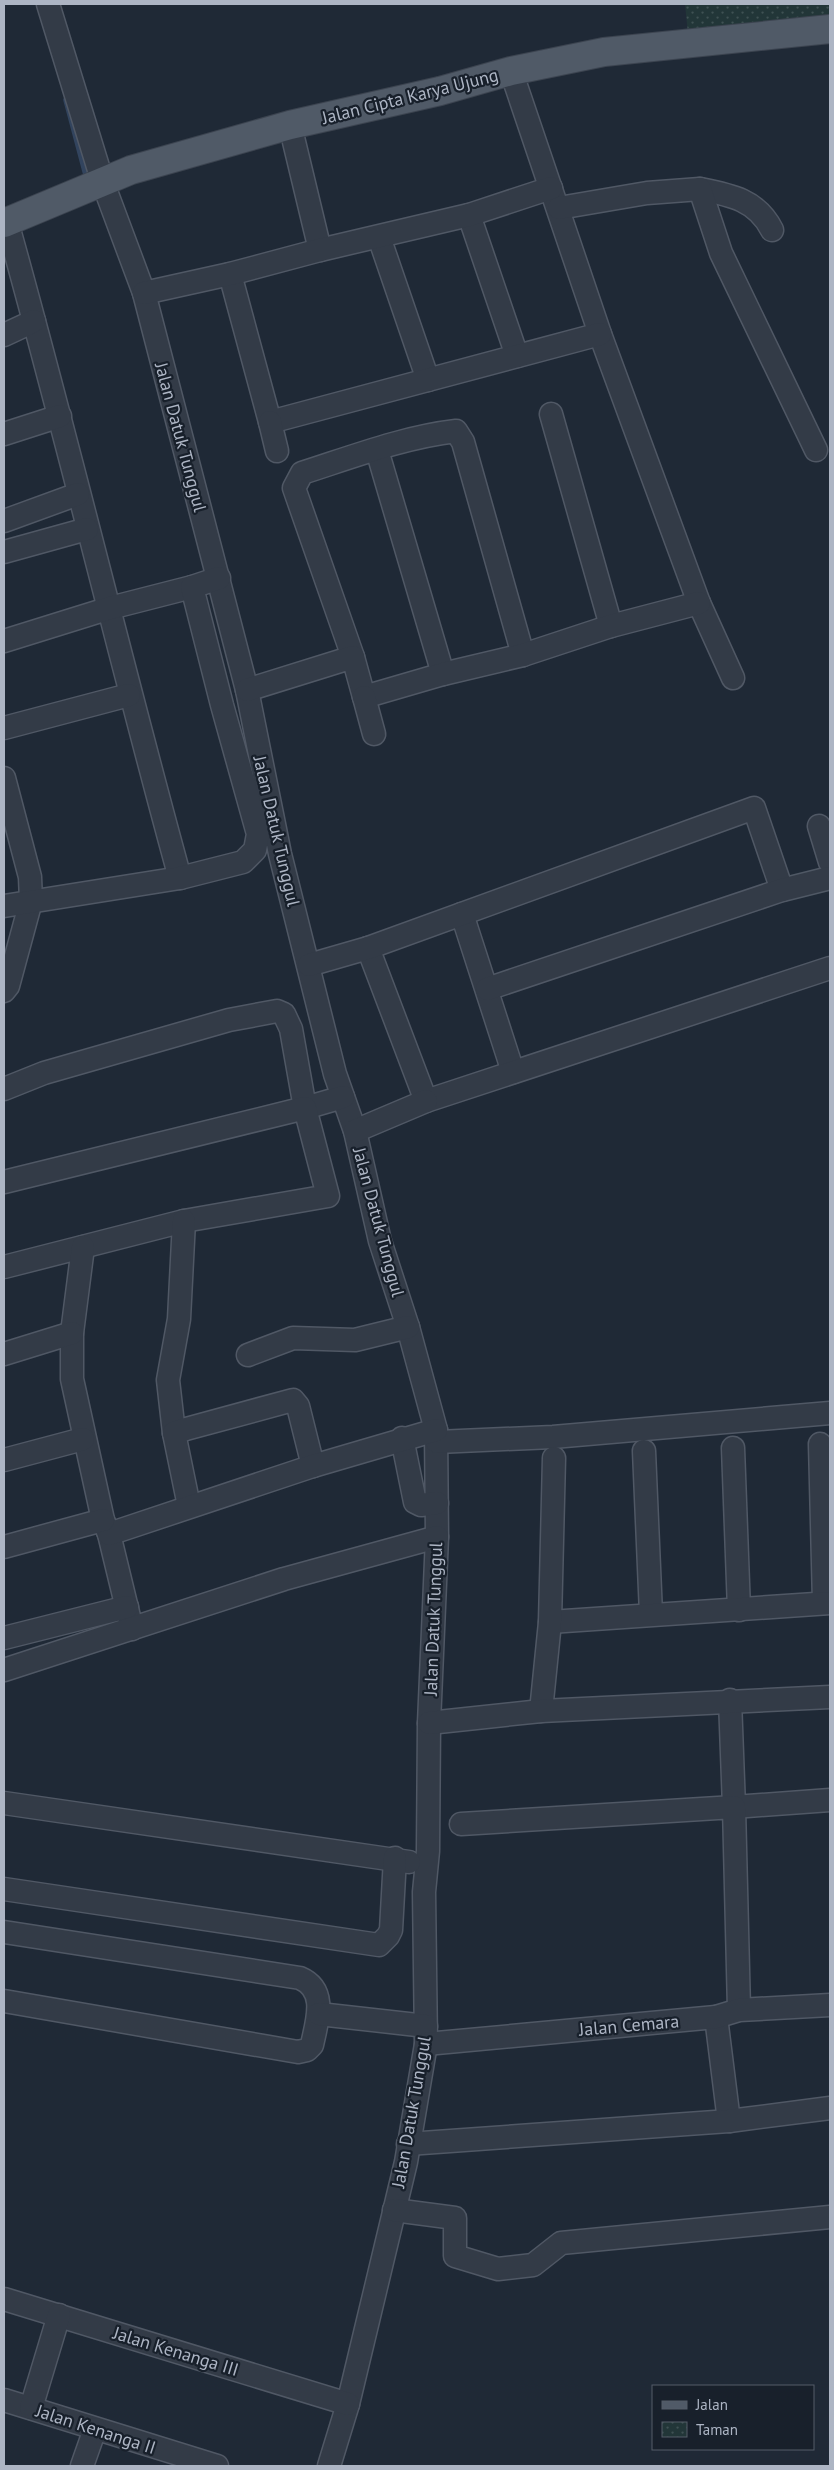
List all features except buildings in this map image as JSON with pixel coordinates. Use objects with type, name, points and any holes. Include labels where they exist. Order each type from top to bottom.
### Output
[{"type":"main road","name":"Jalan Cipta Karya Ujung","points":[[5,223],[103,184],[131,170],[290,124],[440,91],[511,71],[604,52],[830,29]]},
{"type":"street","name":"Jalan Datuk Tunggul","points":[[48,4],[103,184],[144,293],[247,690],[280,854],[335,1074],[355,1131],[380,1241],[408,1327],[436,1436],[437,1537],[429,1723],[428,1851],[425,1865],[426,2035],[408,2144],[394,2210],[348,2404],[329,2466]]},
{"type":"street","points":[[511,71],[600,334],[699,603],[733,678]]},
{"type":"street","points":[[290,124],[320,250]]},
{"type":"street","points":[[700,189],[721,253],[816,450]]},
{"type":"street","points":[[144,293],[230,274],[320,250],[470,215],[555,198],[700,189],[738,197],[766,216],[772,230]]},
{"type":"street","points":[[470,215],[517,356]]},
{"type":"street","points":[[5,223],[60,416],[86,529],[110,608],[129,695],[180,878]]},
{"type":"street","points":[[379,237],[428,380]]},
{"type":"street","points":[[230,274],[277,451]]},
{"type":"street","points":[[4,334],[34,321]]},
{"type":"street","points":[[270,422],[600,334]]},
{"type":"street","points":[[551,414],[611,626]]},
{"type":"street","points":[[4,434],[60,416]]},
{"type":"street","points":[[374,734],[353,657],[294,488],[302,473],[438,433],[456,431],[463,442],[523,655]]},
{"type":"street","points":[[378,450],[443,674]]},
{"type":"street","points":[[4,521],[78,494]]},
{"type":"street","points":[[4,552],[86,529]]},
{"type":"street","points":[[4,641],[110,608],[192,587],[219,578]]},
{"type":"street","points":[[4,906],[180,878],[243,862],[254,850],[258,834],[192,587]]},
{"type":"street","points":[[364,698],[443,674],[523,655],[611,626],[699,603]]},
{"type":"street","points":[[247,690],[353,657]]},
{"type":"street","points":[[4,728],[129,695]]},
{"type":"street","points":[[4,778],[30,877],[31,901],[8,986],[4,991]]},
{"type":"street","points":[[309,965],[368,948],[754,808],[782,890]]},
{"type":"street","points":[[819,826],[830,862]]},
{"type":"street","points":[[487,989],[782,890],[830,878]]},
{"type":"street","points":[[462,914],[513,1072]]},
{"type":"street","points":[[368,948],[426,1101]]},
{"type":"street","points":[[355,1131],[426,1101],[830,968]]},
{"type":"street","points":[[4,1089],[44,1073],[211,1025],[277,1011],[284,1014],[291,1029],[305,1108],[328,1196],[184,1221],[4,1267]]},
{"type":"street","points":[[4,1182],[305,1108],[343,1096]]},
{"type":"street","points":[[184,1221],[179,1319],[168,1380],[174,1433],[189,1506]]},
{"type":"street","points":[[83,1247],[72,1333],[72,1379],[84,1438],[132,1629]]},
{"type":"street","points":[[248,1355],[293,1338],[355,1340],[408,1327]]},
{"type":"street","points":[[4,1354],[72,1333]]},
{"type":"street","points":[[174,1433],[293,1400],[298,1406],[313,1466]]},
{"type":"street","points":[[4,1548],[106,1527],[189,1506],[402,1438],[436,1436],[553,1437],[830,1413]]},
{"type":"street","points":[[4,1460],[84,1438]]},
{"type":"street","points":[[402,1438],[415,1502],[420,1505],[437,1503]]},
{"type":"street","points":[[550,1622],[827,1603],[820,1444]]},
{"type":"street","points":[[733,1448],[739,1610]]},
{"type":"street","points":[[644,1451],[651,1614]]},
{"type":"street","points":[[541,1712],[550,1622],[554,1458]]},
{"type":"street","points":[[4,1670],[284,1579],[437,1537]]},
{"type":"street","points":[[4,1638],[127,1607]]},
{"type":"street","points":[[429,1723],[541,1712],[730,1700],[830,1697]]},
{"type":"street","points":[[730,1700],[740,2010]]},
{"type":"street","points":[[461,1824],[830,1800]]},
{"type":"street","points":[[4,1803],[395,1858],[425,1865]]},
{"type":"street","points":[[4,1889],[379,1945],[391,1930],[395,1858]]},
{"type":"street","points":[[4,1932],[300,1978],[309,1982],[319,1999],[312,2044],[307,2050],[298,2052],[4,2001]]},
{"type":"street","name":"Jalan Cemara","points":[[318,2014],[426,2035],[716,2017],[740,2010],[830,2005]]},
{"type":"street","points":[[716,2017],[729,2121]]},
{"type":"street","points":[[408,2144],[729,2121],[830,2108]]},
{"type":"street","points":[[394,2210],[455,2218],[456,2256],[498,2269],[532,2265],[561,2244],[830,2217]]},
{"type":"street","name":"Jalan Kenanga III","points":[[4,2299],[348,2404]]},
{"type":"street","points":[[31,2408],[59,2315]]},
{"type":"street","name":"Jalan Kenanga II","points":[[4,2400],[217,2466]]},
{"type":"street","points":[[82,2466],[95,2429]]},
{"type":"green space","points":[[685,4],[830,4],[830,31],[689,44]]},
{"type":"waterway","points":[[66,100],[87,179]]}]
